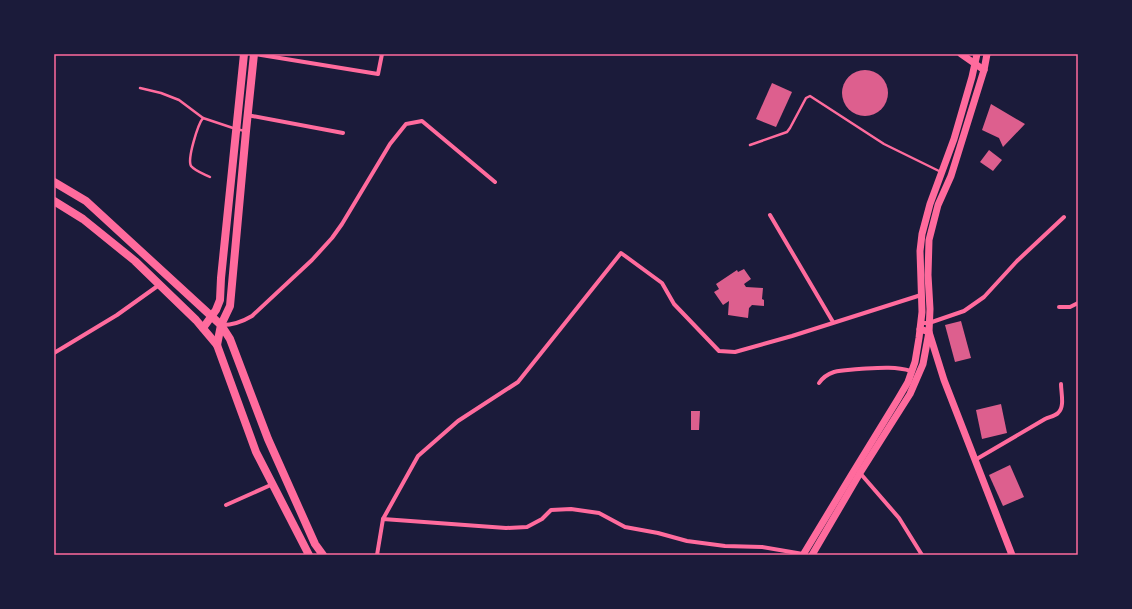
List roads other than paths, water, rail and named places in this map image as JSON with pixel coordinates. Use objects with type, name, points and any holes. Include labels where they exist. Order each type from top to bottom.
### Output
[{"type":"main road","points":[[203,328],[216,310],[220,300],[221,271],[244,54]]},
{"type":"main road","points":[[217,345],[221,325],[230,306],[247,115],[255,54]]},
{"type":"main road","points":[[961,54],[984,70]]},
{"type":"main road","points":[[803,555],[898,399],[908,382],[912,371],[915,362],[922,312],[920,251],[922,234],[930,204],[954,139],[977,54]]},
{"type":"main road","points":[[812,555],[860,473],[910,394],[923,364],[929,332],[929,240],[938,205],[951,176],[984,70],[987,54]]},
{"type":"main road","points":[[54,182],[86,201],[221,325],[230,339],[268,439],[315,544],[323,555]]},
{"type":"main road","points":[[54,201],[84,219],[134,261],[196,320],[217,345],[256,452],[309,555]]},
{"type":"main road","points":[[920,326],[929,332],[944,380],[1012,555]]},
{"type":"street","points":[[255,54],[378,74],[382,54]]},
{"type":"street","points":[[247,115],[343,133]]},
{"type":"street","points":[[221,325],[231,325],[252,316],[312,260],[332,238],[342,224],[390,144],[406,124],[422,121],[495,182]]},
{"type":"street","points":[[770,215],[833,322]]},
{"type":"street","points":[[920,326],[964,311],[984,297],[1017,262],[1064,217]]},
{"type":"street","points":[[377,555],[383,519],[418,456],[458,421],[518,382],[621,253],[662,283],[674,304],[718,351],[735,352],[792,336],[922,294]]},
{"type":"street","points":[[54,353],[117,315],[159,285]]},
{"type":"street","points":[[1059,308],[1070,307],[1078,303]]},
{"type":"street","points":[[819,383],[822,378],[834,372],[846,370],[891,367],[912,371]]},
{"type":"street","points":[[975,460],[1045,419],[1058,414],[1062,402],[1060,384]]},
{"type":"street","points":[[860,473],[899,518],[922,555]]},
{"type":"street","points":[[226,505],[273,484]]},
{"type":"street","points":[[383,519],[506,528],[527,527],[542,519],[551,510],[571,509],[599,513],[625,527],[658,533],[687,541],[725,546],[762,547],[803,555]]},
{"type":"lane","points":[[140,88],[161,93],[179,100],[203,118],[246,131]]},
{"type":"lane","points":[[750,145],[787,132],[806,98],[810,96],[884,144],[942,172]]},
{"type":"lane","points":[[203,118],[200,122],[192,149],[190,163],[192,168],[210,177]]}]
